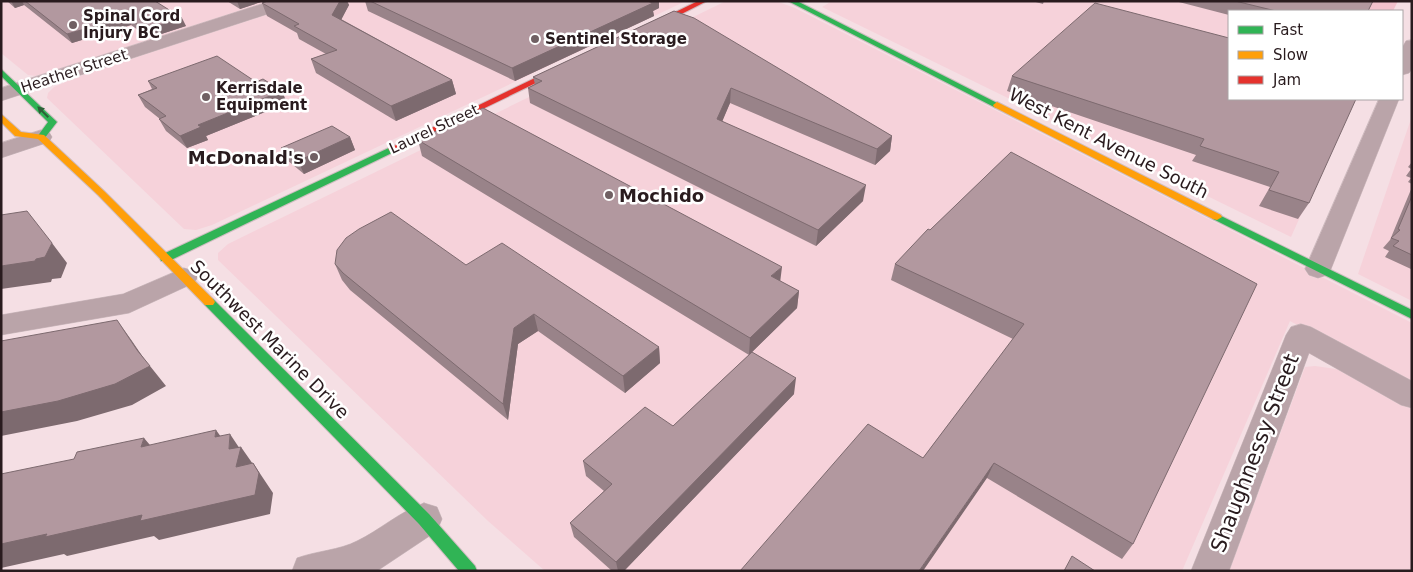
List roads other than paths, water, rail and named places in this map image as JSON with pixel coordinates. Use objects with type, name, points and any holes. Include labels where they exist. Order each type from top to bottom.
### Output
[{"type":"street","name":"Heather Street","points":[[10,92],[289,1]]},
{"type":"street","points":[[639,32],[704,1]]},
{"type":"street","name":"West Kent Avenue South","points":[[791,1],[1412,315]]},
{"type":"street","points":[[1403,67],[1412,45]]},
{"type":"street","name":"Laurel Street","points":[[1,325],[133,302],[174,268],[579,60]]},
{"type":"street","points":[[1,71],[10,92],[53,122],[41,137],[1,151]]},
{"type":"street","points":[[1318,269],[1389,100]]},
{"type":"street","points":[[1,117],[18,134],[41,137]]},
{"type":"street","name":"Southwest Marine Drive","points":[[41,137],[101,193],[424,520],[469,571]]},
{"type":"street","name":"Shaughnessy Street","points":[[1210,571],[1301,335],[1412,396]]},
{"type":"street","points":[[311,571],[364,558],[424,520]]},
{"type":"place","name":"Spinal Cord Injury BC","points":[[73,25]]},
{"type":"place","name":"Sentinel Storage","points":[[535,39]]},
{"type":"place","name":"Kerrisdale Equipment","points":[[206,97]]},
{"type":"place","name":"McDonald's","points":[[314,157]]},
{"type":"place","name":"Mochido","points":[[609,195]]}]
